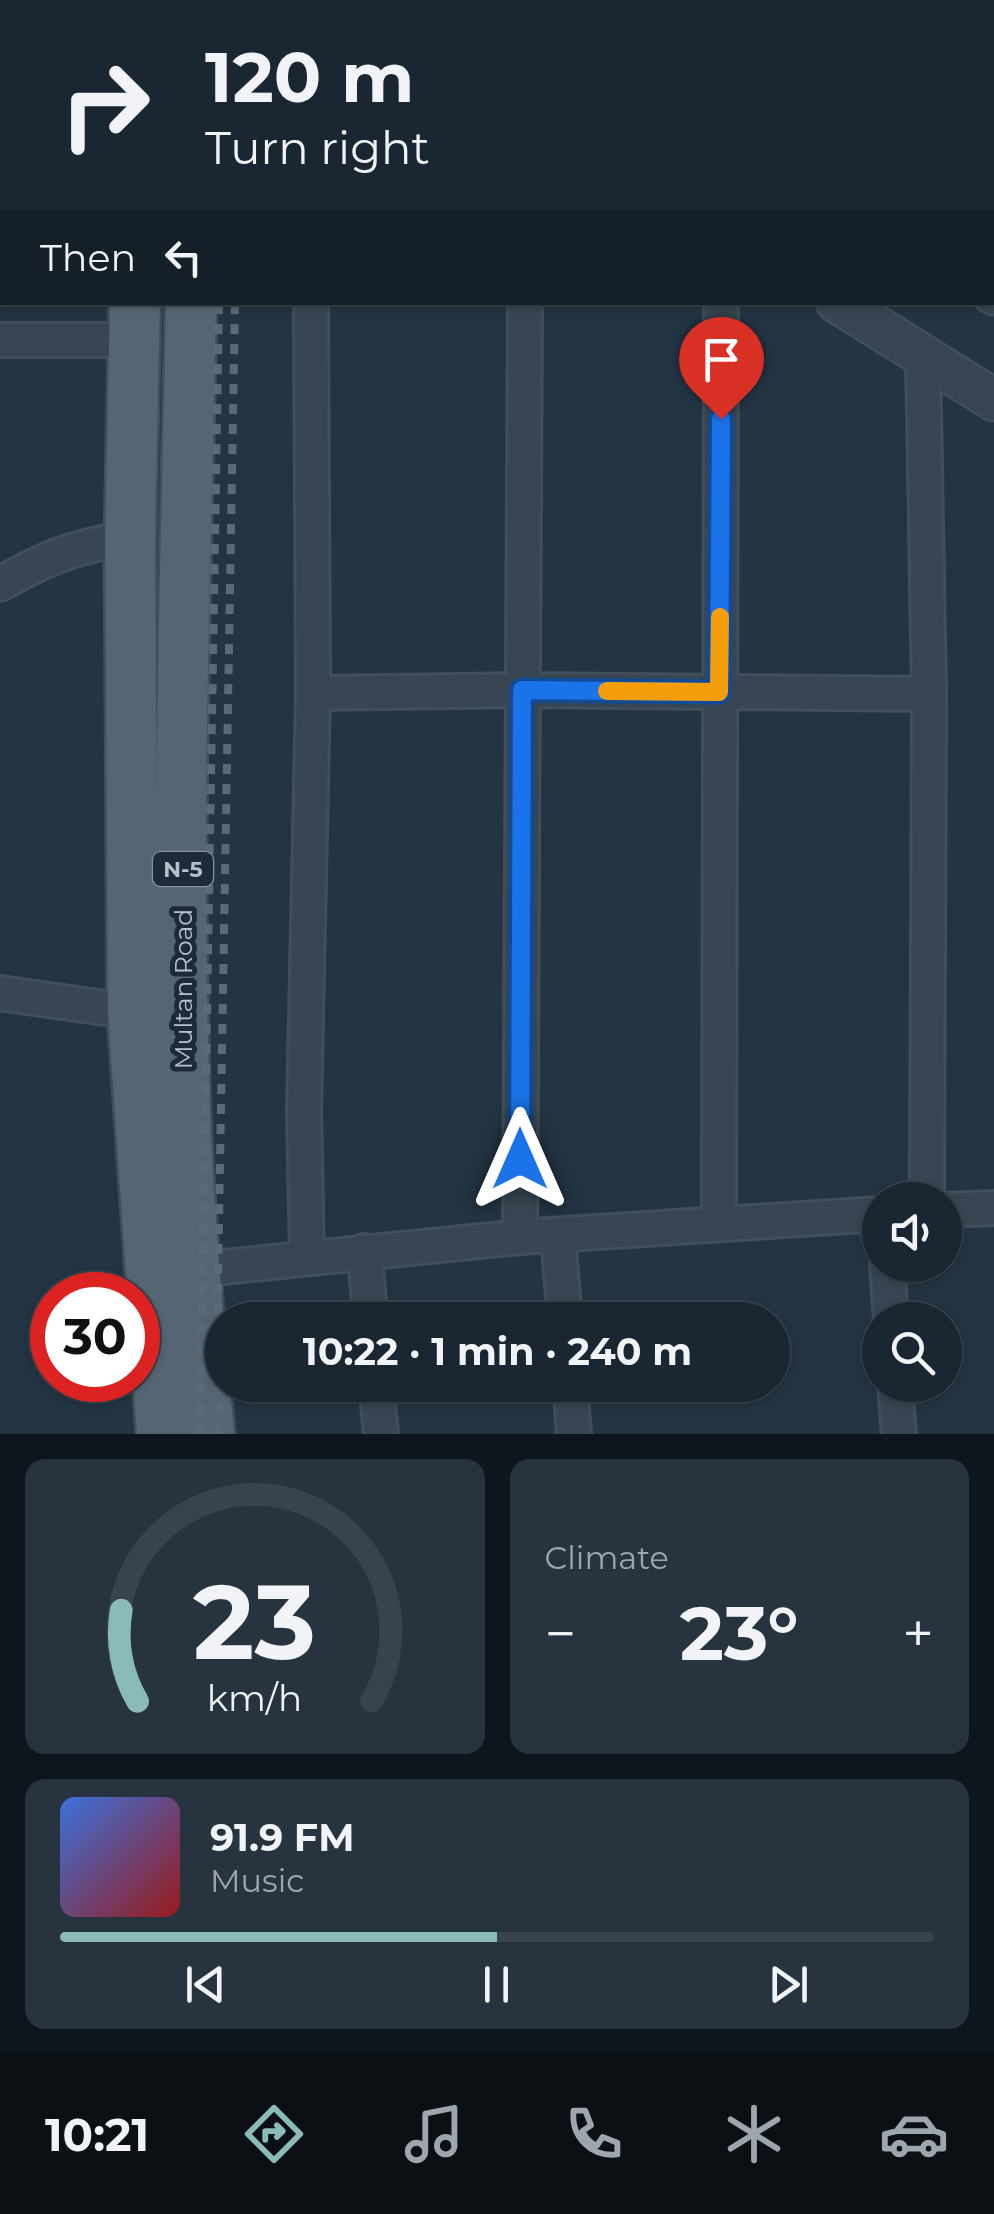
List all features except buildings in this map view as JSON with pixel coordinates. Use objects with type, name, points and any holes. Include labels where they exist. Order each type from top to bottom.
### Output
[{"type":"main road","name":"Multan Road","points":[[191,305],[182,804],[184,1080],[194,1270],[209,1434]]},
{"type":"main road","name":"Multan Road","points":[[135,321],[130,538],[133,1012],[162,1434]]},
{"type":"street","points":[[307,1257],[304,1111],[313,693],[311,305]]},
{"type":"street","points":[[520,1237],[525,305]]},
{"type":"street","points":[[719,1224],[721,305]]},
{"type":"street","points":[[842,305],[994,400]]},
{"type":"street","points":[[0,340],[135,321]]},
{"type":"street","points":[[923,356],[929,694],[926,1182]]},
{"type":"street","points":[[0,584],[50,556],[86,544],[130,538]]},
{"type":"street","points":[[313,693],[522,690],[929,694]]},
{"type":"street","points":[[0,993],[133,1012]]},
{"type":"street","points":[[962,1209],[994,1208]]},
{"type":"street","points":[[194,1270],[520,1237],[862,1215]]},
{"type":"street","points":[[558,1237],[563,1302]]},
{"type":"street","points":[[364,1252],[368,1302]]},
{"type":"street","points":[[378,1402],[381,1434]]},
{"type":"street","points":[[571,1402],[574,1434]]},
{"type":"street","points":[[896,1402],[899,1434]]},
{"type":"railway","points":[[200,1434],[219,305]]},
{"type":"railway","points":[[219,1434],[218,1278],[235,305]]},
{"type":"slow traffic","points":[[607,691],[719,692],[720,617]]},
{"type":"route","points":[[520,1159],[522,690],[719,692],[721,419]]}]
